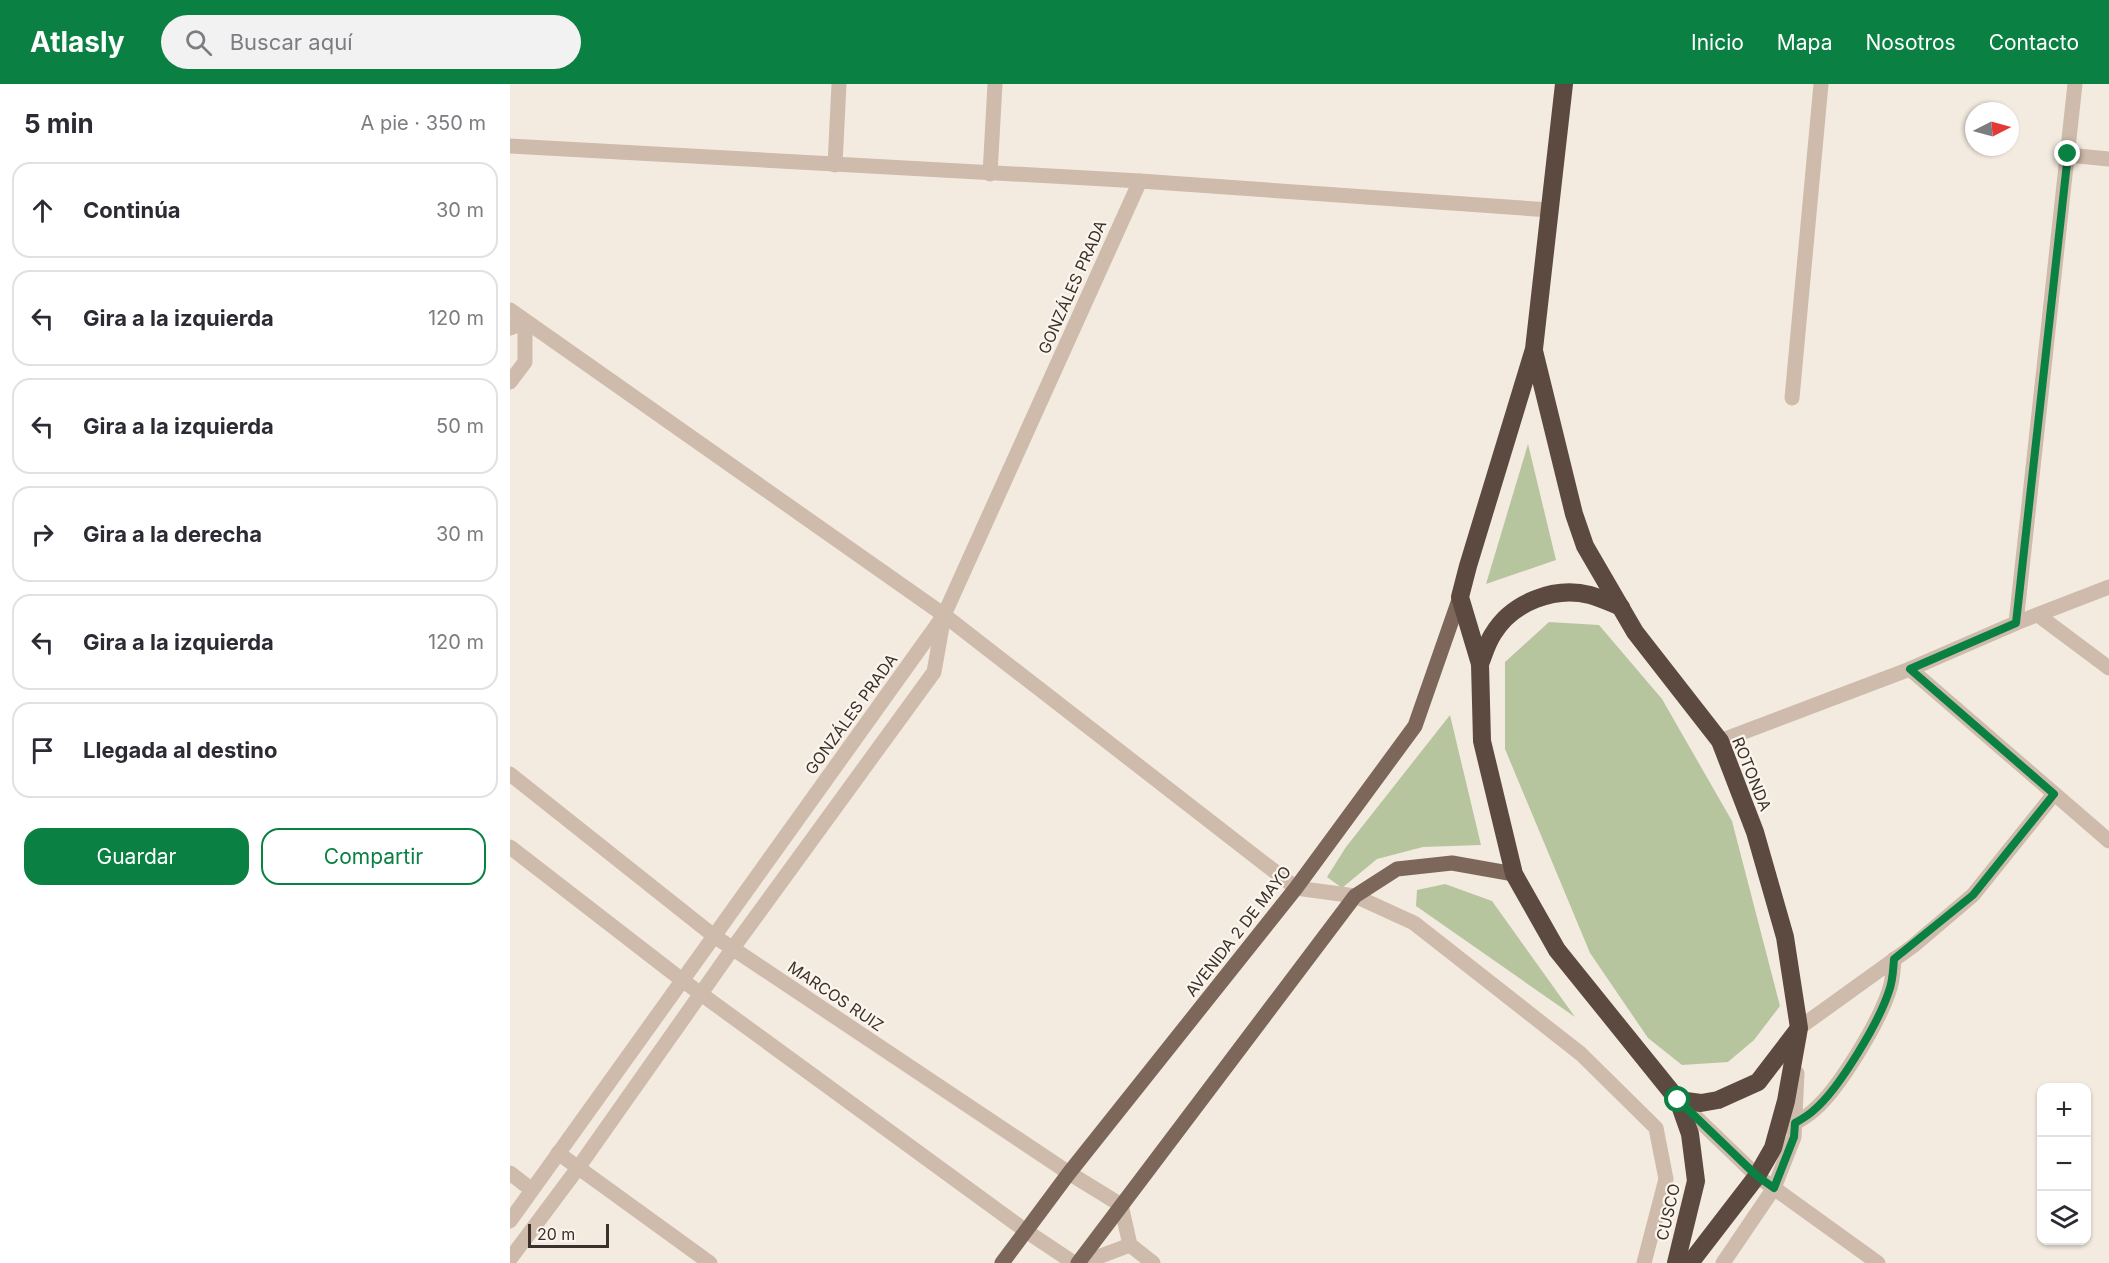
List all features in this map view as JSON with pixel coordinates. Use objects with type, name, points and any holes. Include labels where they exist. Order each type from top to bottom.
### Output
[{"type":"highway","points":[[1564,84],[1534,349],[1460,597],[1480,664],[1482,741],[1514,874],[1557,950],[1678,1100],[1701,1103],[1718,1100],[1758,1082],[1799,1028]]},
{"type":"highway","name":"ROTONDA","points":[[1534,349],[1574,514],[1585,546],[1635,632],[1720,741],[1755,832],[1785,937],[1799,1028],[1786,1101],[1773,1148],[1757,1176]]},
{"type":"highway","points":[[1480,664],[1493,633],[1514,610],[1534,599],[1564,593],[1589,595],[1621,607]]},
{"type":"highway","name":"CUSCO","points":[[1676,1263],[1695,1182],[1690,1134],[1678,1100]]},
{"type":"highway","points":[[1690,1263],[1757,1176]]},
{"type":"main road","name":"AVENIDA 2 DE MAYO","points":[[1002,1263],[1069,1173],[1296,888],[1415,726],[1460,597]]},
{"type":"main road","points":[[1078,1263],[1354,896],[1397,869],[1452,863],[1514,874]]},
{"type":"street","points":[[835,165],[839,84]]},
{"type":"street","points":[[990,174],[995,84]]},
{"type":"street","points":[[1792,398],[1821,84]]},
{"type":"street","points":[[2016,623],[2076,84]]},
{"type":"street","points":[[510,146],[1140,182],[1550,210]]},
{"type":"street","points":[[2068,154],[2109,159]]},
{"type":"street","name":"GONZÁLES PRADA","points":[[510,1221],[944,615],[1140,182]]},
{"type":"street","points":[[510,310],[944,615],[1296,888],[1354,896],[1414,923],[1581,1054],[1656,1128],[1666,1179],[1644,1263]]},
{"type":"street","points":[[510,328],[525,322]]},
{"type":"street","points":[[510,382],[525,362],[525,322]]},
{"type":"street","points":[[1720,741],[1910,669],[2016,623],[2109,587]]},
{"type":"street","points":[[510,1259],[578,1168],[733,948],[934,672],[944,615]]},
{"type":"street","points":[[2038,615],[2109,668]]},
{"type":"street","points":[[1910,669],[2109,841]]},
{"type":"street","name":"MARCOS RUIZ","points":[[510,774],[714,936],[1069,1173],[1121,1205]]},
{"type":"street","points":[[1724,1263],[1774,1188],[1794,1137],[1799,1028],[1894,959],[1973,895],[2054,794]]},
{"type":"street","points":[[510,846],[682,980],[1026,1231],[1078,1263],[1130,1245]]},
{"type":"street","points":[[1795,1123],[1815,1109],[1829,1095],[1858,1051],[1880,1014],[1890,990],[1894,959]]},
{"type":"street","points":[[1678,1100],[1757,1176],[1878,1263]]},
{"type":"street","points":[[558,1153],[710,1263]]},
{"type":"street","points":[[510,1173],[532,1190]]},
{"type":"street","points":[[1121,1205],[1130,1245],[1154,1263]]},
{"type":"green space","points":[[1528,444],[1556,560],[1486,584]]},
{"type":"green space","points":[[1549,622],[1599,625],[1662,699],[1732,821],[1780,1006],[1754,1040],[1728,1062],[1682,1065],[1648,1038],[1590,953],[1505,749],[1505,662]]},
{"type":"green space","points":[[1450,715],[1481,845],[1423,847],[1377,859],[1342,888],[1327,877],[1346,847]]},
{"type":"green space","points":[[1445,884],[1492,901],[1575,1017],[1416,906],[1417,890]]},
{"type":"route","points":[[1678,1100],[1757,1176],[1774,1188],[1794,1137],[1795,1123],[1815,1109],[1829,1095],[1880,1014],[1890,990],[1894,959],[1913,946],[1973,895],[2026,826],[2054,794],[1910,669],[2016,623],[2068,154]]}]
